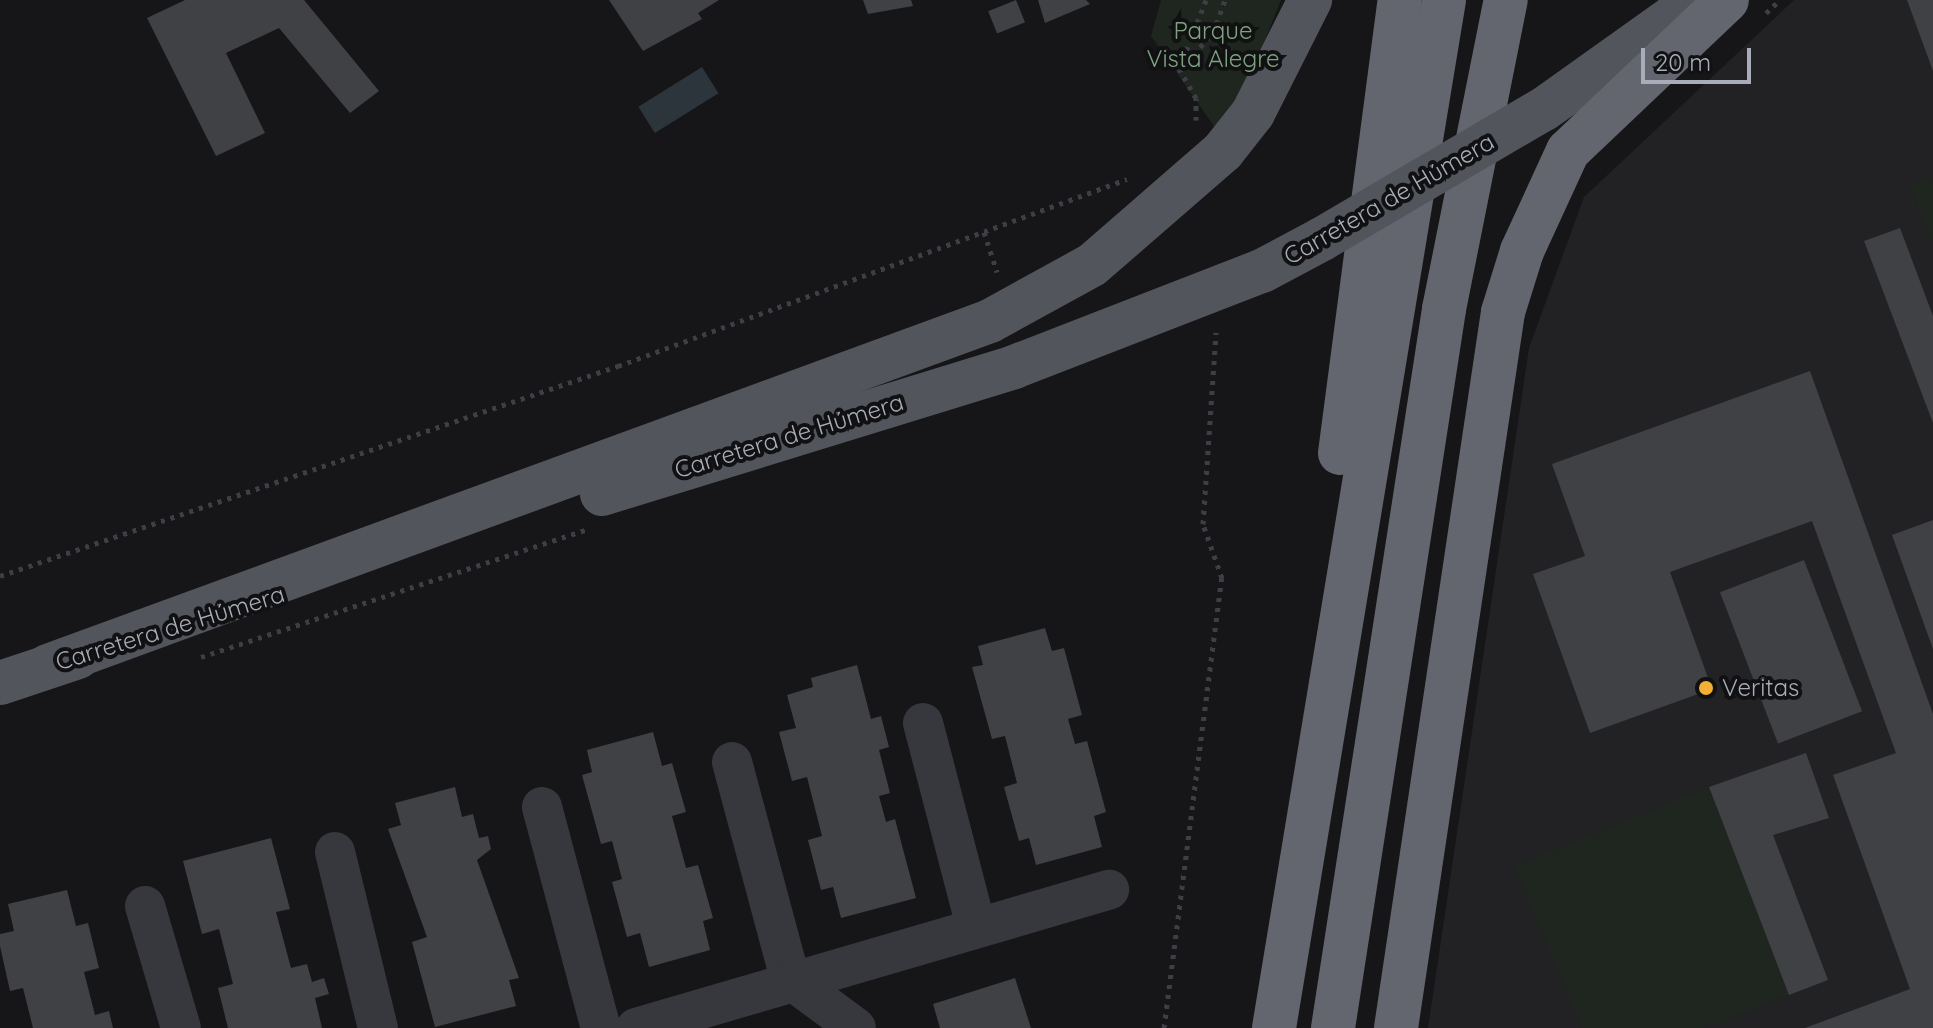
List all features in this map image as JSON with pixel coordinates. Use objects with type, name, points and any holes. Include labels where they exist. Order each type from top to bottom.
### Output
[{"type":"highway","points":[[1322,739],[1345,382],[1400,0]]},
{"type":"highway","points":[[1274,1028],[1389,303],[1444,0]]},
{"type":"highway","points":[[1333,1028],[1444,309],[1506,0]]},
{"type":"highway","points":[[1396,1028],[1503,312],[1522,251],[1568,151],[1727,0]]},
{"type":"main road","points":[[48,666],[990,321],[1092,265],[1223,151],[1253,113],[1310,0]]},
{"type":"main road","name":"Carretera de Húmera","points":[[0,683],[1014,367],[1262,271],[1544,109],[1697,0]]},
{"type":"street","points":[[923,723],[976,926]]},
{"type":"street","points":[[732,762],[790,979],[856,1028]]},
{"type":"street","points":[[542,807],[601,1028]]},
{"type":"street","points":[[335,852],[378,1028]]},
{"type":"street","points":[[636,1028],[790,979],[1109,890]]},
{"type":"street","points":[[145,906],[181,1028]]},
{"type":"path","points":[[1179,69],[1206,0]]},
{"type":"path","points":[[1179,69],[1213,33],[1225,0]]},
{"type":"path","points":[[1179,69],[1196,98],[1196,133]]},
{"type":"path","points":[[0,576],[632,361],[1132,177]]},
{"type":"path","points":[[1164,1028],[1222,578],[1203,524],[1217,322]]},
{"type":"path","points":[[197,658],[602,525]]},
{"type":"shaded area","name":"Veritas","points":[[1794,0],[1933,0],[1933,1028],[1428,1028],[1529,348],[1584,197]]},
{"type":"shaded area","points":[[702,67],[718,93],[655,133],[638,107]]},
{"type":"green space","name":"Parque Vista Alegre","points":[[1161,0],[1281,0],[1233,120],[1216,129],[1151,36]]},
{"type":"green space","points":[[1933,176],[1933,247],[1910,184]]},
{"type":"green space","points":[[1709,787],[1789,995],[1706,1028],[1582,1028],[1514,866]]},
{"type":"building","points":[[185,0],[304,0],[379,91],[350,113],[279,28],[226,53],[265,133],[216,156],[147,18]]},
{"type":"building","points":[[609,0],[719,0],[698,13],[702,19],[643,51]]},
{"type":"building","points":[[863,0],[911,0],[913,6],[868,14]]},
{"type":"building","points":[[1016,0],[1025,22],[997,33],[988,11]]},
{"type":"building","points":[[1038,0],[1086,0],[1090,4],[1045,23]]},
{"type":"building","points":[[1907,0],[1933,0],[1933,71]]},
{"type":"building","points":[[1900,228],[1933,316],[1933,423],[1864,241]]},
{"type":"building","points":[[1810,371],[1933,714],[1933,1028],[1805,1028],[1910,989],[1833,775],[1896,753],[1812,521],[1670,572],[1712,689],[1590,733],[1533,574],[1585,556],[1552,464]]},
{"type":"building","points":[[1933,520],[1933,649],[1892,535]]},
{"type":"building","points":[[1804,560],[1862,711],[1778,743],[1720,592]]},
{"type":"building","points":[[1045,628],[1052,651],[1064,648],[1082,715],[1068,719],[1075,744],[1087,741],[1106,812],[1094,816],[1102,847],[1036,865],[1029,838],[1019,841],[1004,787],[1017,783],[1005,736],[992,739],[972,667],[983,665],[978,646]]},
{"type":"building","points":[[857,665],[871,719],[881,716],[889,747],[879,750],[890,793],[879,796],[886,822],[895,819],[916,898],[841,918],[833,887],[821,890],[808,840],[822,836],[807,777],[792,781],[779,732],[796,728],[787,695],[813,687],[811,678]]},
{"type":"building","points":[[653,732],[662,766],[672,763],[686,812],[672,816],[686,868],[698,865],[713,918],[703,921],[710,950],[649,967],[640,933],[627,937],[612,882],[622,879],[612,841],[601,844],[582,775],[592,772],[587,750]]},
{"type":"building","points":[[1806,753],[1829,818],[1773,835],[1828,980],[1789,995],[1709,787]]},
{"type":"building","points":[[455,787],[462,817],[473,814],[479,838],[488,836],[491,849],[477,860],[519,978],[509,980],[516,1006],[435,1027],[412,942],[427,937],[388,829],[401,825],[395,803]]},
{"type":"building","points":[[271,838],[290,909],[276,912],[291,968],[307,964],[312,982],[324,978],[329,994],[315,998],[322,1028],[228,1028],[218,988],[233,984],[219,929],[202,934],[183,861]]},
{"type":"building","points":[[67,890],[76,926],[88,923],[99,968],[84,972],[95,1015],[109,1011],[113,1028],[33,1028],[23,988],[10,991],[0,946],[0,934],[14,931],[8,904]]},
{"type":"building","points":[[1015,978],[1031,1028],[940,1028],[933,1004]]},
{"type":"place","name":"Veritas","points":[[1706,688]]}]
